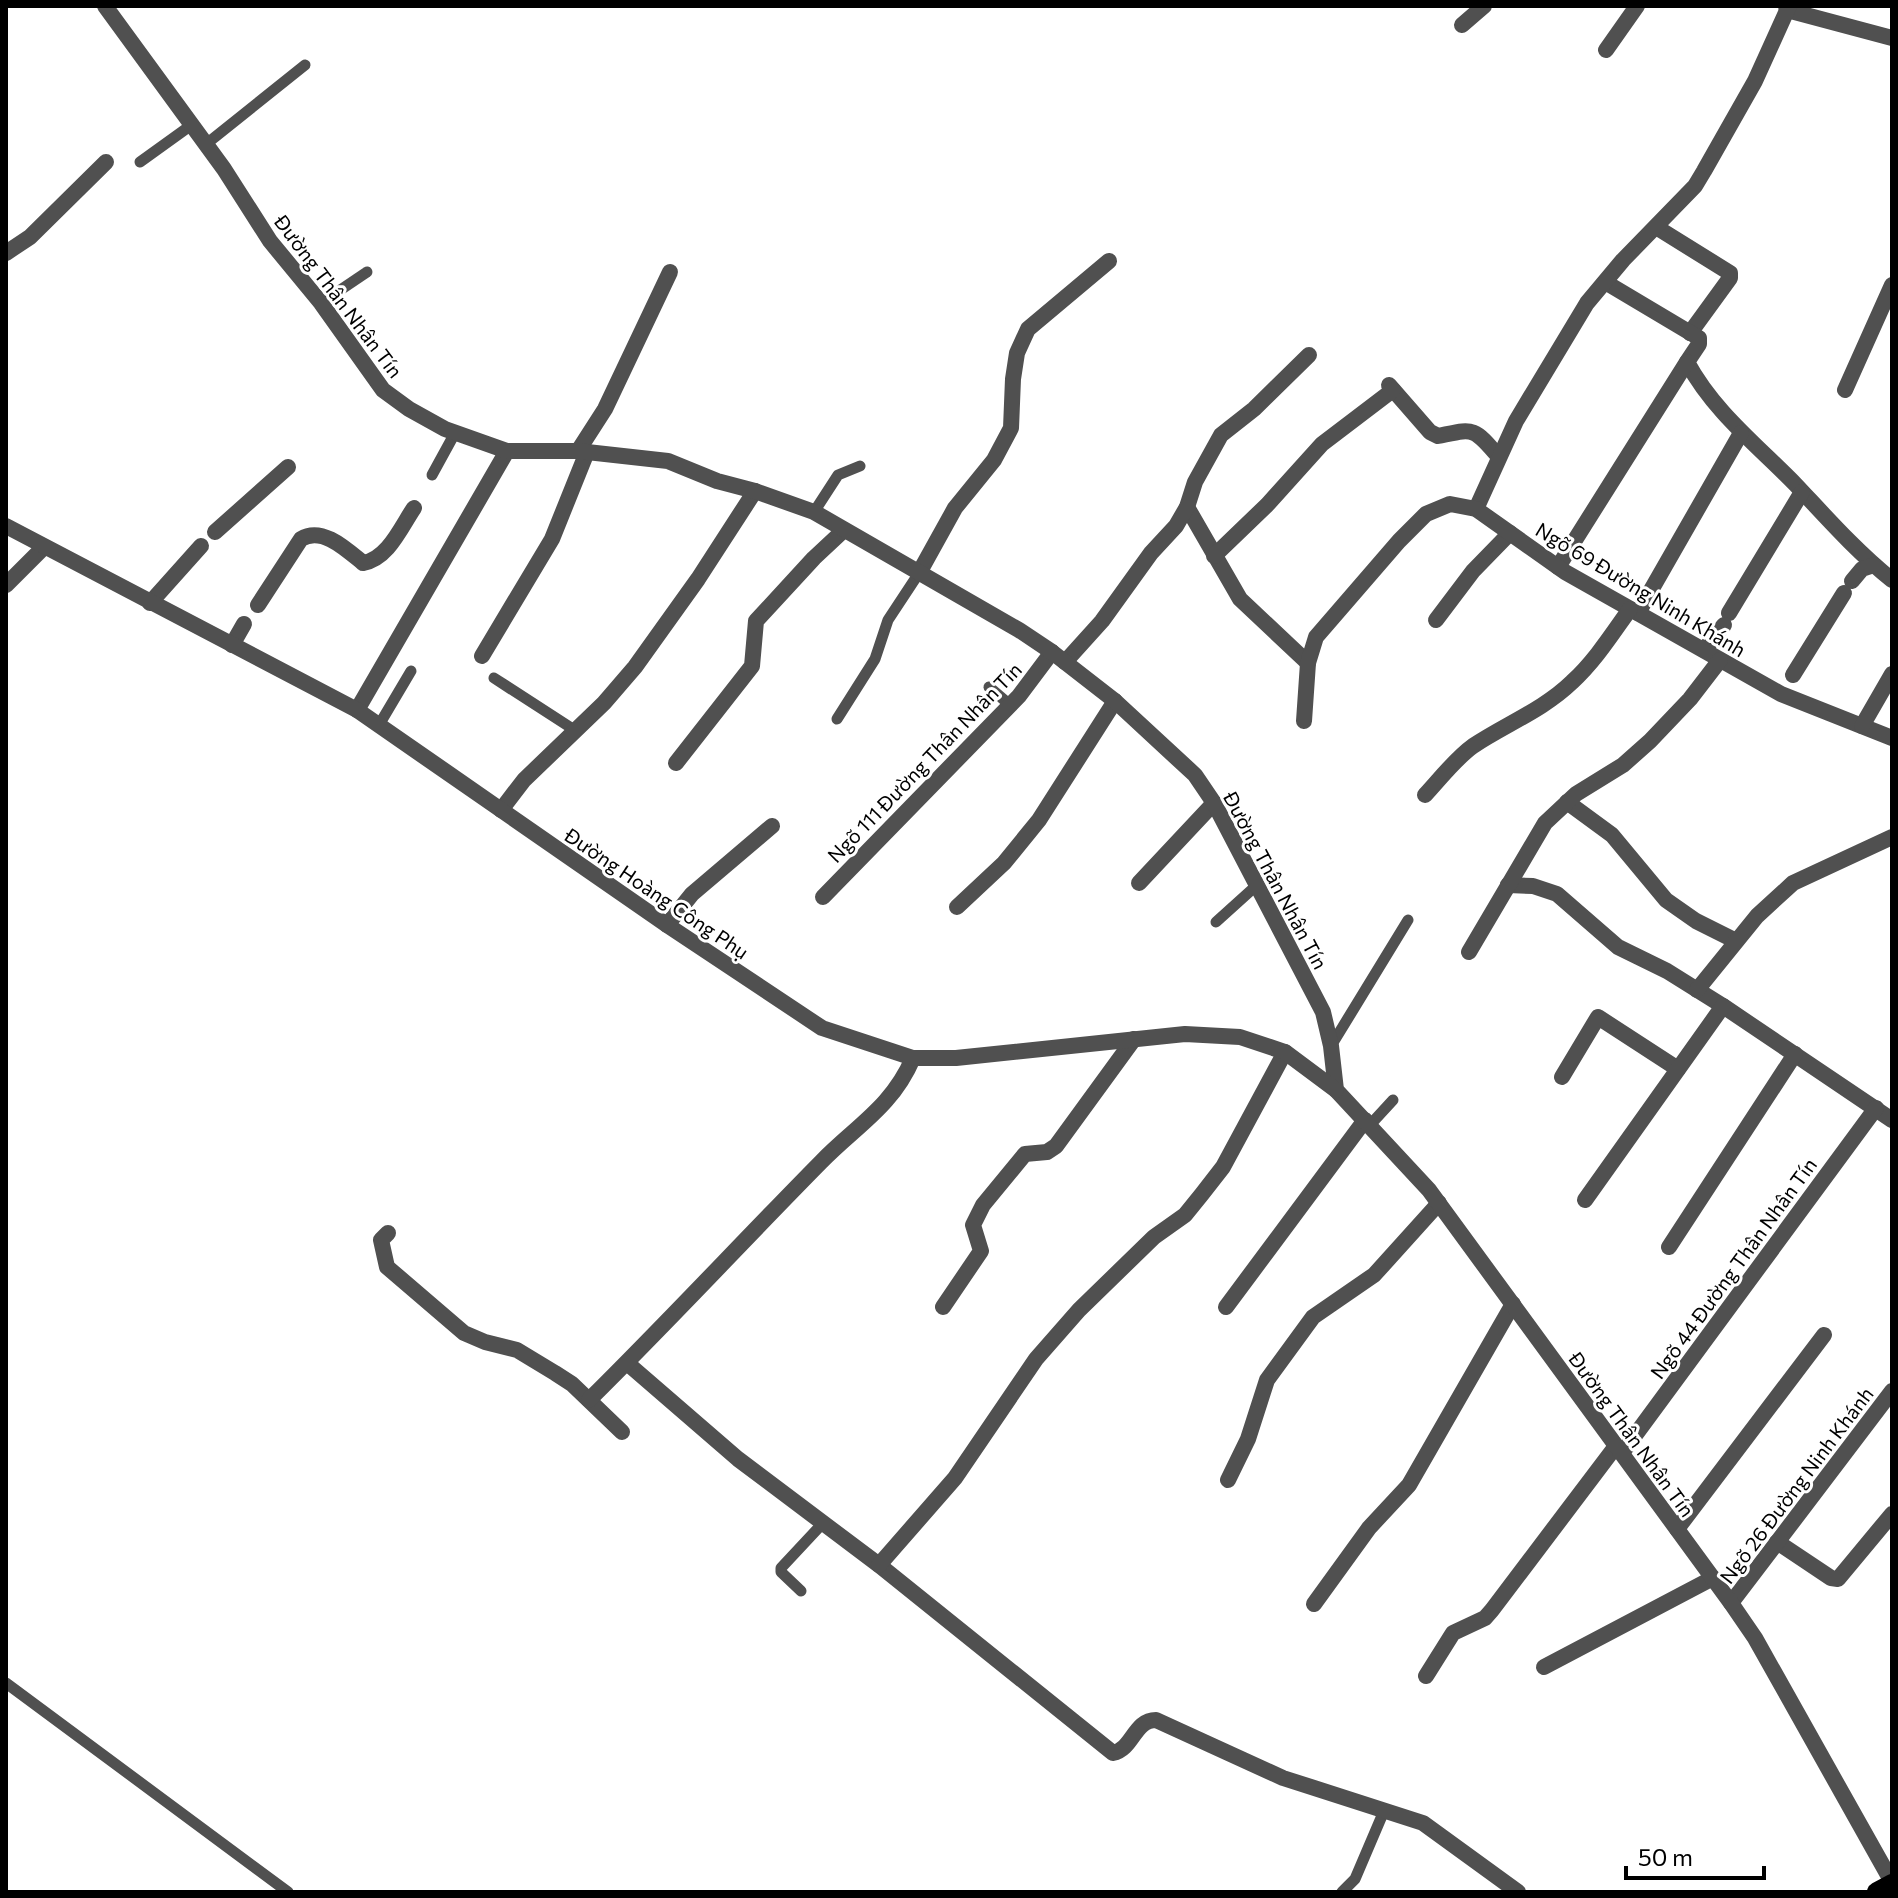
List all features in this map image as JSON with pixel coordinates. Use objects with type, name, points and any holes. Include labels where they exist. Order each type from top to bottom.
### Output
[{"type":"main road","points":[[1877,1892],[1892,1883]]},
{"type":"street","name":"Đường Thân Nhân Tín","points":[[105,6],[224,169],[270,241],[321,303],[383,390],[409,409],[455,433],[507,451],[583,452],[668,461],[717,481],[814,512],[1058,657],[1115,701],[1195,775],[1214,803],[1323,1012],[1336,1090],[1439,1203],[1731,1603],[1755,1638],[1892,1883]]},
{"type":"street","points":[[1462,25],[1484,6]]},
{"type":"street","points":[[1606,50],[1637,6]]},
{"type":"street","points":[[1304,721],[1308,663],[1316,637],[1426,514],[1450,504],[1476,509],[1516,421],[1579,316],[1605,282],[1695,186],[1755,81],[1787,7],[1892,38]]},
{"type":"street","points":[[6,253],[30,237],[106,162]]},
{"type":"street","points":[[1656,227],[1730,273],[1730,278],[1690,333]]},
{"type":"street","points":[[919,573],[955,508],[994,460],[1011,428],[1017,353],[1028,329],[1109,261]]},
{"type":"street","points":[[482,656],[552,539],[583,452],[670,272]]},
{"type":"street","points":[[1558,567],[1700,341],[1605,282]]},
{"type":"street","points":[[1845,390],[1892,285]]},
{"type":"street","name":"Ngõ 111 Đường Thân Nhân Tín","points":[[823,897],[1058,657],[1102,621],[1151,553],[1176,526],[1187,507],[1195,482],[1221,435],[1254,409],[1309,355]]},
{"type":"street","points":[[1687,362],[1699,383],[1741,433],[1834,528],[1892,580]]},
{"type":"street","points":[[1214,556],[1267,505],[1322,444],[1391,387],[1430,432],[1438,436],[1461,429],[1468,431],[1485,441],[1498,456]]},
{"type":"street","points":[[1425,795],[1473,746],[1536,711],[1572,683],[1597,656],[1634,611],[1741,433]]},
{"type":"street","points":[[357,710],[507,451]]},
{"type":"street","points":[[215,532],[288,467]]},
{"type":"street","points":[[501,810],[524,780],[604,703],[635,667],[698,579],[755,491]]},
{"type":"street","points":[[1704,650],[1802,492]]},
{"type":"street","points":[[1187,507],[1240,599],[1308,663]]},
{"type":"street","points":[[258,605],[301,539],[309,534],[319,535],[344,547],[363,563],[375,561],[414,508]]},
{"type":"street","name":"Ngõ 69 Đường Ninh Khánh","points":[[1476,509],[1558,567],[1781,694],[1892,738]]},
{"type":"street","name":"Đường Hoàng Công Phụ","points":[[6,526],[357,710],[667,925],[822,1028],[913,1058],[956,1058],[1185,1034],[1240,1037],[1285,1052],[1336,1090]]},
{"type":"street","points":[[676,763],[752,666],[756,621],[844,530]]},
{"type":"street","points":[[1436,620],[1473,571],[1510,533]]},
{"type":"street","points":[[150,603],[201,546]]},
{"type":"street","points":[[6,585],[44,547]]},
{"type":"street","points":[[1793,675],[1848,587],[1862,569],[1874,565]]},
{"type":"street","points":[[232,645],[244,624]]},
{"type":"street","points":[[1469,952],[1545,823],[1567,802],[1623,765],[1650,741],[1690,699],[1720,660]]},
{"type":"street","points":[[1862,726],[1892,674]]},
{"type":"street","points":[[957,907],[1004,863],[1039,820],[1115,701]]},
{"type":"street","points":[[1567,802],[1612,835],[1666,900],[1696,921],[1736,941]]},
{"type":"street","points":[[1139,883],[1214,803]]},
{"type":"street","points":[[667,925],[692,894],[772,826]]},
{"type":"street","points":[[1697,990],[1757,916],[1793,883],[1892,837]]},
{"type":"street","points":[[1508,885],[1533,886],[1557,894],[1618,947],[1723,1006],[1892,1120]]},
{"type":"street","points":[[1585,1200],[1723,1006]]},
{"type":"street","points":[[1562,1077],[1598,1017],[1678,1069]]},
{"type":"street","points":[[943,1307],[981,1251],[973,1225],[983,1205],[1025,1154],[1047,1152],[1056,1146],[1134,1039]]},
{"type":"street","points":[[879,1565],[955,1478],[1036,1359],[1079,1310],[1154,1237],[1185,1215],[1202,1194],[1223,1167],[1285,1052]]},
{"type":"street","points":[[1669,1247],[1795,1054]]},
{"type":"street","points":[[589,1400],[823,1159],[894,1095],[913,1058]]},
{"type":"street","name":"Ngõ 44 Đường Thân Nhân Tín","points":[[1426,1676],[1453,1633],[1485,1618],[1492,1610],[1619,1449],[1876,1108]]},
{"type":"street","points":[[1226,1307],[1367,1122]]},
{"type":"street","points":[[1228,1480],[1248,1439],[1267,1380],[1313,1317],[1374,1275],[1439,1203]]},
{"type":"street","points":[[388,1233],[381,1240],[387,1267],[464,1333],[517,1350],[572,1384],[622,1432]]},
{"type":"street","points":[[1314,1604],[1369,1528],[1409,1485],[1513,1304]]},
{"type":"street","points":[[1677,1529],[1824,1335]]},
{"type":"street","points":[[627,1363],[738,1459],[879,1565],[1113,1753],[1123,1749],[1143,1723],[1156,1720],[1283,1778],[1433,1829],[1518,1892]]},
{"type":"street","name":"Ngõ 26 Đường Ninh Khánh","points":[[1731,1603],[1892,1391]]},
{"type":"street","points":[[1777,1542],[1831,1578],[1838,1579],[1892,1514]]},
{"type":"street","points":[[1544,1667],[1713,1578]]},
{"type":"lane","points":[[205,145],[305,65]]},
{"type":"lane","points":[[140,162],[190,126]]},
{"type":"lane","points":[[321,303],[367,272]]},
{"type":"lane","points":[[432,475],[455,433]]},
{"type":"lane","points":[[814,512],[838,475],[860,466]]},
{"type":"lane","points":[[837,719],[875,659],[888,620],[898,602],[919,573]]},
{"type":"lane","points":[[379,725],[411,671]]},
{"type":"lane","points":[[494,678],[576,731]]},
{"type":"lane","points":[[989,687],[1010,705]]},
{"type":"lane","points":[[1216,922],[1257,885]]},
{"type":"lane","points":[[1331,1046],[1408,920]]},
{"type":"lane","points":[[1367,1122],[1393,1100]]},
{"type":"lane","points":[[801,1591],[781,1572],[781,1568],[823,1523]]},
{"type":"lane","points":[[6,1683],[288,1892]]},
{"type":"lane","points":[[1342,1892],[1355,1879],[1384,1811]]}]
